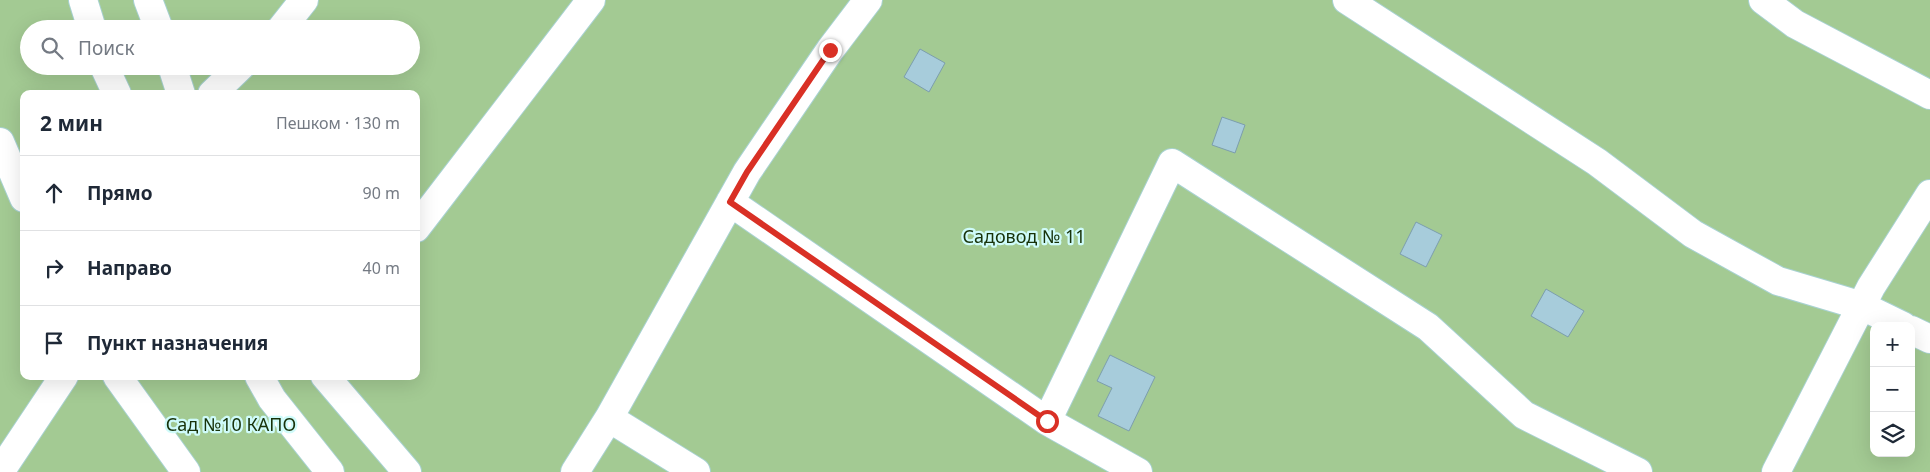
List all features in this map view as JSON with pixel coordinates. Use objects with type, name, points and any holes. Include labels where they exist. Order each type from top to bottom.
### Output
[{"type":"lane","points":[[83,0],[89,20]]},
{"type":"lane","points":[[148,0],[155,20]]},
{"type":"lane","points":[[289,20],[304,0]]},
{"type":"lane","points":[[420,223],[591,0]]},
{"type":"lane","points":[[574,472],[609,418],[747,172],[830,50],[868,0]]},
{"type":"lane","points":[[1347,0],[1597,162],[1694,234],[1778,280],[1862,306],[1895,322]]},
{"type":"lane","points":[[1763,0],[1795,24],[1930,95]]},
{"type":"lane","points":[[108,75],[115,90]]},
{"type":"lane","points":[[175,75],[180,90]]},
{"type":"lane","points":[[216,90],[232,75]]},
{"type":"lane","points":[[0,142],[20,189]]},
{"type":"lane","points":[[1047,421],[1172,163],[1428,327],[1524,415],[1638,472]]},
{"type":"lane","points":[[1776,472],[1862,306],[1930,194]]},
{"type":"lane","points":[[730,202],[1047,421],[1138,472]]},
{"type":"lane","points":[[1915,332],[1930,339]]},
{"type":"lane","points":[[0,472],[61,380]]},
{"type":"lane","points":[[120,380],[186,472]]},
{"type":"lane","points":[[261,380],[272,399],[330,472]]},
{"type":"lane","points":[[328,380],[407,472]]},
{"type":"lane","points":[[609,418],[696,472]]},
{"type":"green space","name":"Садовод № 11","points":[[0,0],[1930,0],[1930,472],[0,472]]},
{"type":"building","points":[[920,49],[945,63],[929,92],[904,77]]},
{"type":"building","points":[[1222,117],[1245,125],[1235,153],[1212,145]]},
{"type":"building","points":[[1416,222],[1442,235],[1426,267],[1400,254]]},
{"type":"building","points":[[1546,289],[1584,311],[1568,337],[1531,316]]},
{"type":"building","points":[[1110,355],[1155,377],[1129,431],[1098,416],[1112,388],[1097,381]]},
{"type":"route","points":[[830,50],[747,172],[730,202],[1047,421]]},
{"type":"park label","name":"Сад №10 КАПО","points":[[231,424]]}]
